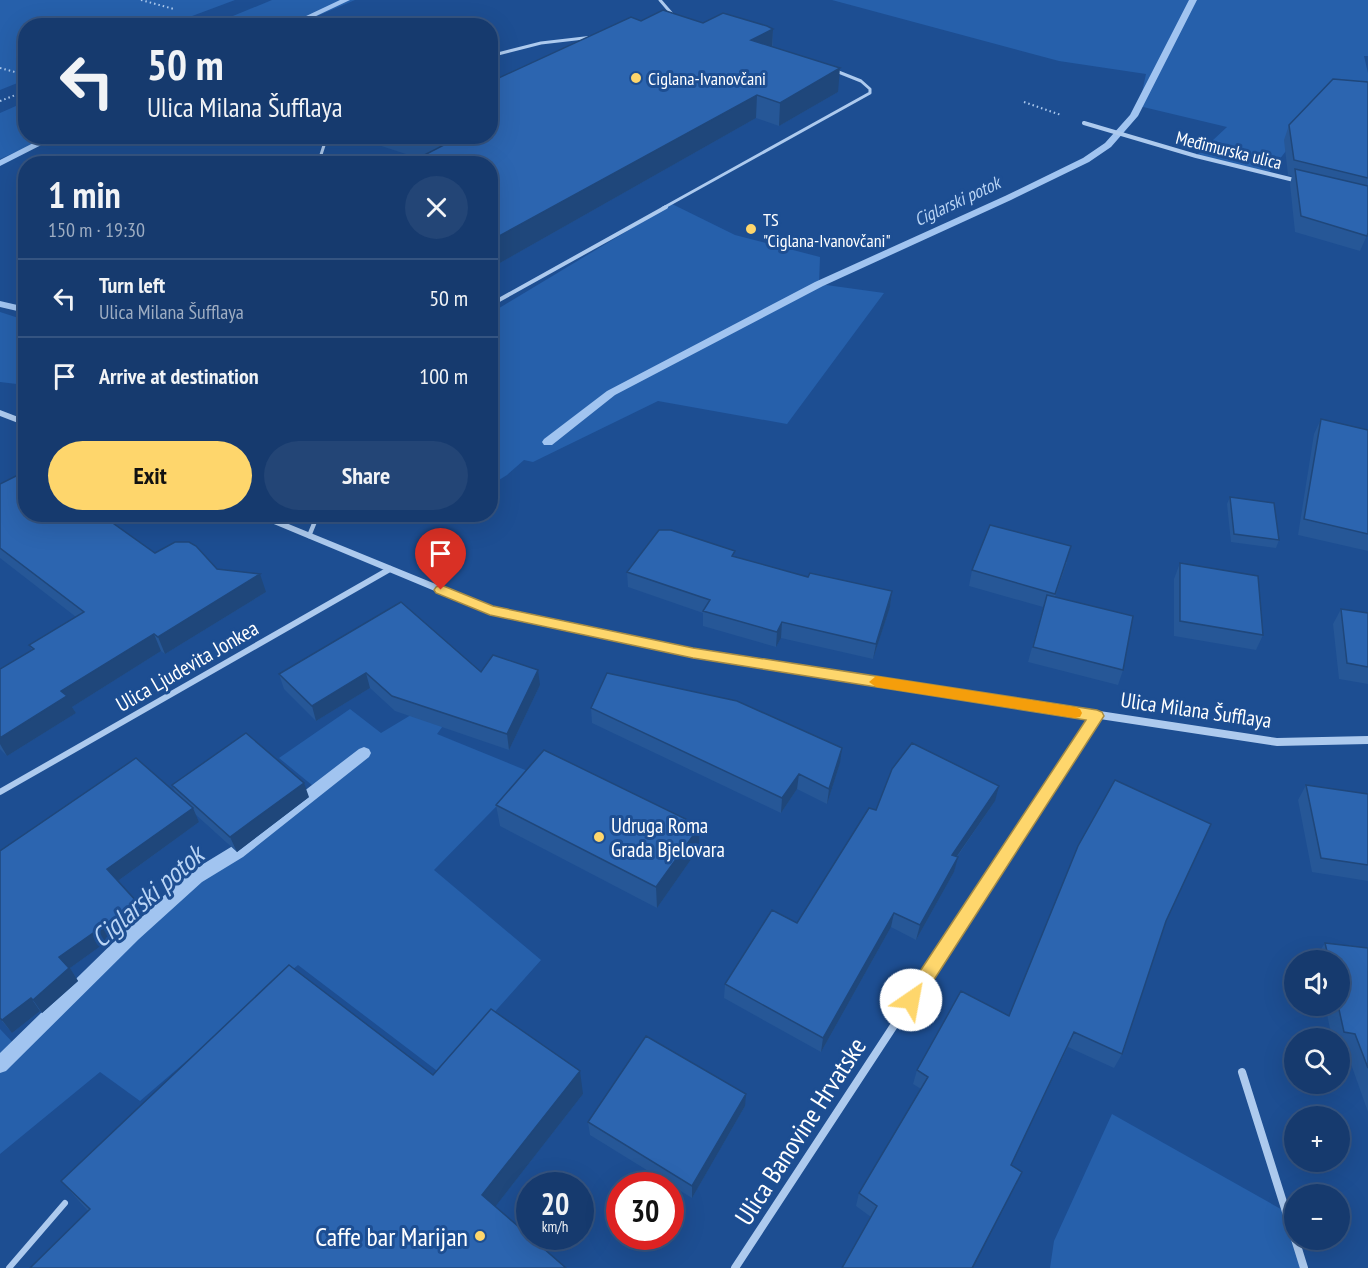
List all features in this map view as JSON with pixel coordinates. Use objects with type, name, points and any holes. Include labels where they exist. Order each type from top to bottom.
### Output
[{"type":"street","name":"Međimurska ulica","points":[[1084,123],[1196,156],[1301,182]]},
{"type":"street","points":[[0,413],[18,420]]},
{"type":"street","name":"Ulica Milana Šufflaya","points":[[274,522],[490,610],[693,653],[1277,742],[1368,740]]},
{"type":"street","name":"Ulica Ljudevita Jonkea","points":[[0,792],[390,568]]},
{"type":"street","name":"Ulica Banovine Hrvatske","points":[[735,1268],[1097,716]]},
{"type":"street","points":[[1242,1072],[1284,1204]]},
{"type":"street","points":[[1299,1250],[1304,1268]]},
{"type":"lane","points":[[660,0],[672,14],[667,18],[677,19]]},
{"type":"lane","points":[[498,53],[518,47],[569,38],[600,37]]},
{"type":"lane","points":[[498,300],[870,93],[870,88],[861,81],[832,69]]},
{"type":"lane","points":[[309,536],[315,522]]},
{"type":"lane","points":[[9,1268],[64,1203]]},
{"type":"path","points":[[141,0],[174,9]]},
{"type":"path","points":[[0,68],[18,73]]},
{"type":"path","points":[[0,101],[18,94]]},
{"type":"path","points":[[1023,102],[1084,123]]},
{"type":"shaded area","points":[[0,0],[235,0],[187,18],[18,18],[18,83],[0,90]]},
{"type":"shaded area","points":[[272,0],[355,0],[313,18],[228,18]]},
{"type":"shaded area","points":[[832,0],[1368,0],[1368,56],[1364,56],[1368,73],[1368,151],[1293,142],[1268,174],[1196,156],[1227,127],[1139,106],[1146,74],[1059,61]]},
{"type":"shaded area","points":[[18,105],[18,144],[34,144],[0,159],[0,113]]},
{"type":"shaded area","points":[[672,204],[735,235],[820,257],[819,284],[884,293],[787,424],[658,401],[533,462],[524,460],[498,481],[498,309]]},
{"type":"shaded area","points":[[0,312],[18,318],[18,384],[0,382]]},
{"type":"shaded area","points":[[431,703],[457,707],[437,734],[530,772],[434,870],[541,960],[440,1073],[298,965],[140,1101],[100,1072],[0,1154],[0,1029],[18,1048],[133,934],[196,877],[237,852],[318,790],[279,758],[350,709],[381,733]]},
{"type":"shaded area","points":[[1112,1114],[1284,1211],[1284,1250],[1298,1250],[1304,1268],[1050,1268],[1054,1241]]},
{"type":"building","points":[[663,10],[703,23],[723,13],[773,29],[751,40],[840,68],[780,103],[757,95],[498,237],[498,156],[423,156],[446,144],[498,144],[498,78],[631,17],[641,21]]},
{"type":"building","points":[[1333,79],[1368,82],[1368,178],[1294,160],[1289,125]]},
{"type":"building","points":[[1295,169],[1368,186],[1367,236],[1301,216]]},
{"type":"building","points":[[1321,419],[1368,430],[1368,534],[1304,519]]},
{"type":"building","points":[[18,475],[18,522],[111,522],[155,553],[175,542],[189,542],[196,546],[217,569],[260,574],[158,637],[154,634],[61,691],[67,696],[0,738],[0,669],[34,649],[29,645],[84,612],[0,548],[0,484]]},
{"type":"building","points":[[1230,497],[1274,503],[1279,540],[1234,534]]},
{"type":"building","points":[[990,525],[1071,546],[1055,594],[972,570]]},
{"type":"building","points":[[659,530],[671,530],[735,551],[732,556],[808,577],[810,573],[892,591],[876,644],[782,622],[777,632],[703,611],[710,600],[627,572]]},
{"type":"building","points":[[1180,563],[1258,576],[1263,635],[1180,621]]},
{"type":"building","points":[[1047,595],[1133,616],[1123,670],[1033,647]]},
{"type":"building","points":[[401,602],[481,672],[493,655],[538,670],[507,734],[392,696],[366,673],[312,706],[279,674]]},
{"type":"building","points":[[1341,609],[1368,613],[1368,667],[1347,663]]},
{"type":"building","points":[[607,673],[737,701],[842,748],[829,789],[799,774],[782,798],[591,708]]},
{"type":"building","points":[[246,733],[304,783],[230,837],[172,785]]},
{"type":"building","points":[[912,743],[999,786],[952,855],[958,857],[920,925],[894,913],[823,1038],[725,984],[772,910],[797,923],[869,808],[876,810],[892,769]]},
{"type":"building","name":"Udruga Roma Grada Bjelovara","points":[[544,750],[700,826],[656,887],[496,805]]},
{"type":"building","points":[[136,758],[193,808],[107,869],[137,902],[59,957],[69,968],[33,1000],[31,998],[2,1020],[0,1018],[0,851]]},
{"type":"building","points":[[1115,780],[1211,824],[1166,921],[1122,1054],[1074,1032],[1011,1165],[1022,1172],[972,1268],[842,1268],[877,1206],[859,1193],[928,1077],[917,1070],[961,991],[1009,1016],[1078,846]]},
{"type":"building","points":[[1306,785],[1368,794],[1368,865],[1321,858]]},
{"type":"building","points":[[1325,943],[1368,948],[1368,1068],[1355,1034],[1350,1033],[1350,1028],[1343,1028],[1340,1016],[1350,1016],[1350,950],[1327,950]]},
{"type":"building","points":[[289,965],[433,1075],[491,1009],[580,1071],[482,1195],[516,1225],[516,1250],[545,1250],[566,1268],[30,1268],[90,1209],[61,1181]]},
{"type":"building","points":[[646,1036],[746,1094],[692,1186],[684,1181],[684,1172],[669,1172],[588,1122]]},
{"type":"waterway","points":[[306,18],[346,0]]},
{"type":"waterway","name":"Ciglarski potok","points":[[548,442],[611,393],[819,284],[1008,198],[1086,160],[1108,145],[1134,116],[1193,0]]},
{"type":"waterway","points":[[0,163],[39,144]]},
{"type":"waterway","points":[[0,304],[18,308]]},
{"type":"waterway","name":"Ciglarski potok","points":[[0,1065],[133,934],[196,877],[237,852],[364,753]]},
{"type":"slow traffic","points":[[876,682],[1075,713]]},
{"type":"place","name":"Ciglana-Ivanovčani","points":[[636,78]]},
{"type":"place","name":"TS \"Ciglana-Ivanovčani\"","points":[[751,229]]},
{"type":"place","name":"Udruga Roma Grada Bjelovara","points":[[599,837]]},
{"type":"place","name":"Caffe bar Marijan","points":[[480,1236]]},
{"type":"route","points":[[441,590],[490,610],[693,653],[1097,716],[911,1000]]}]
